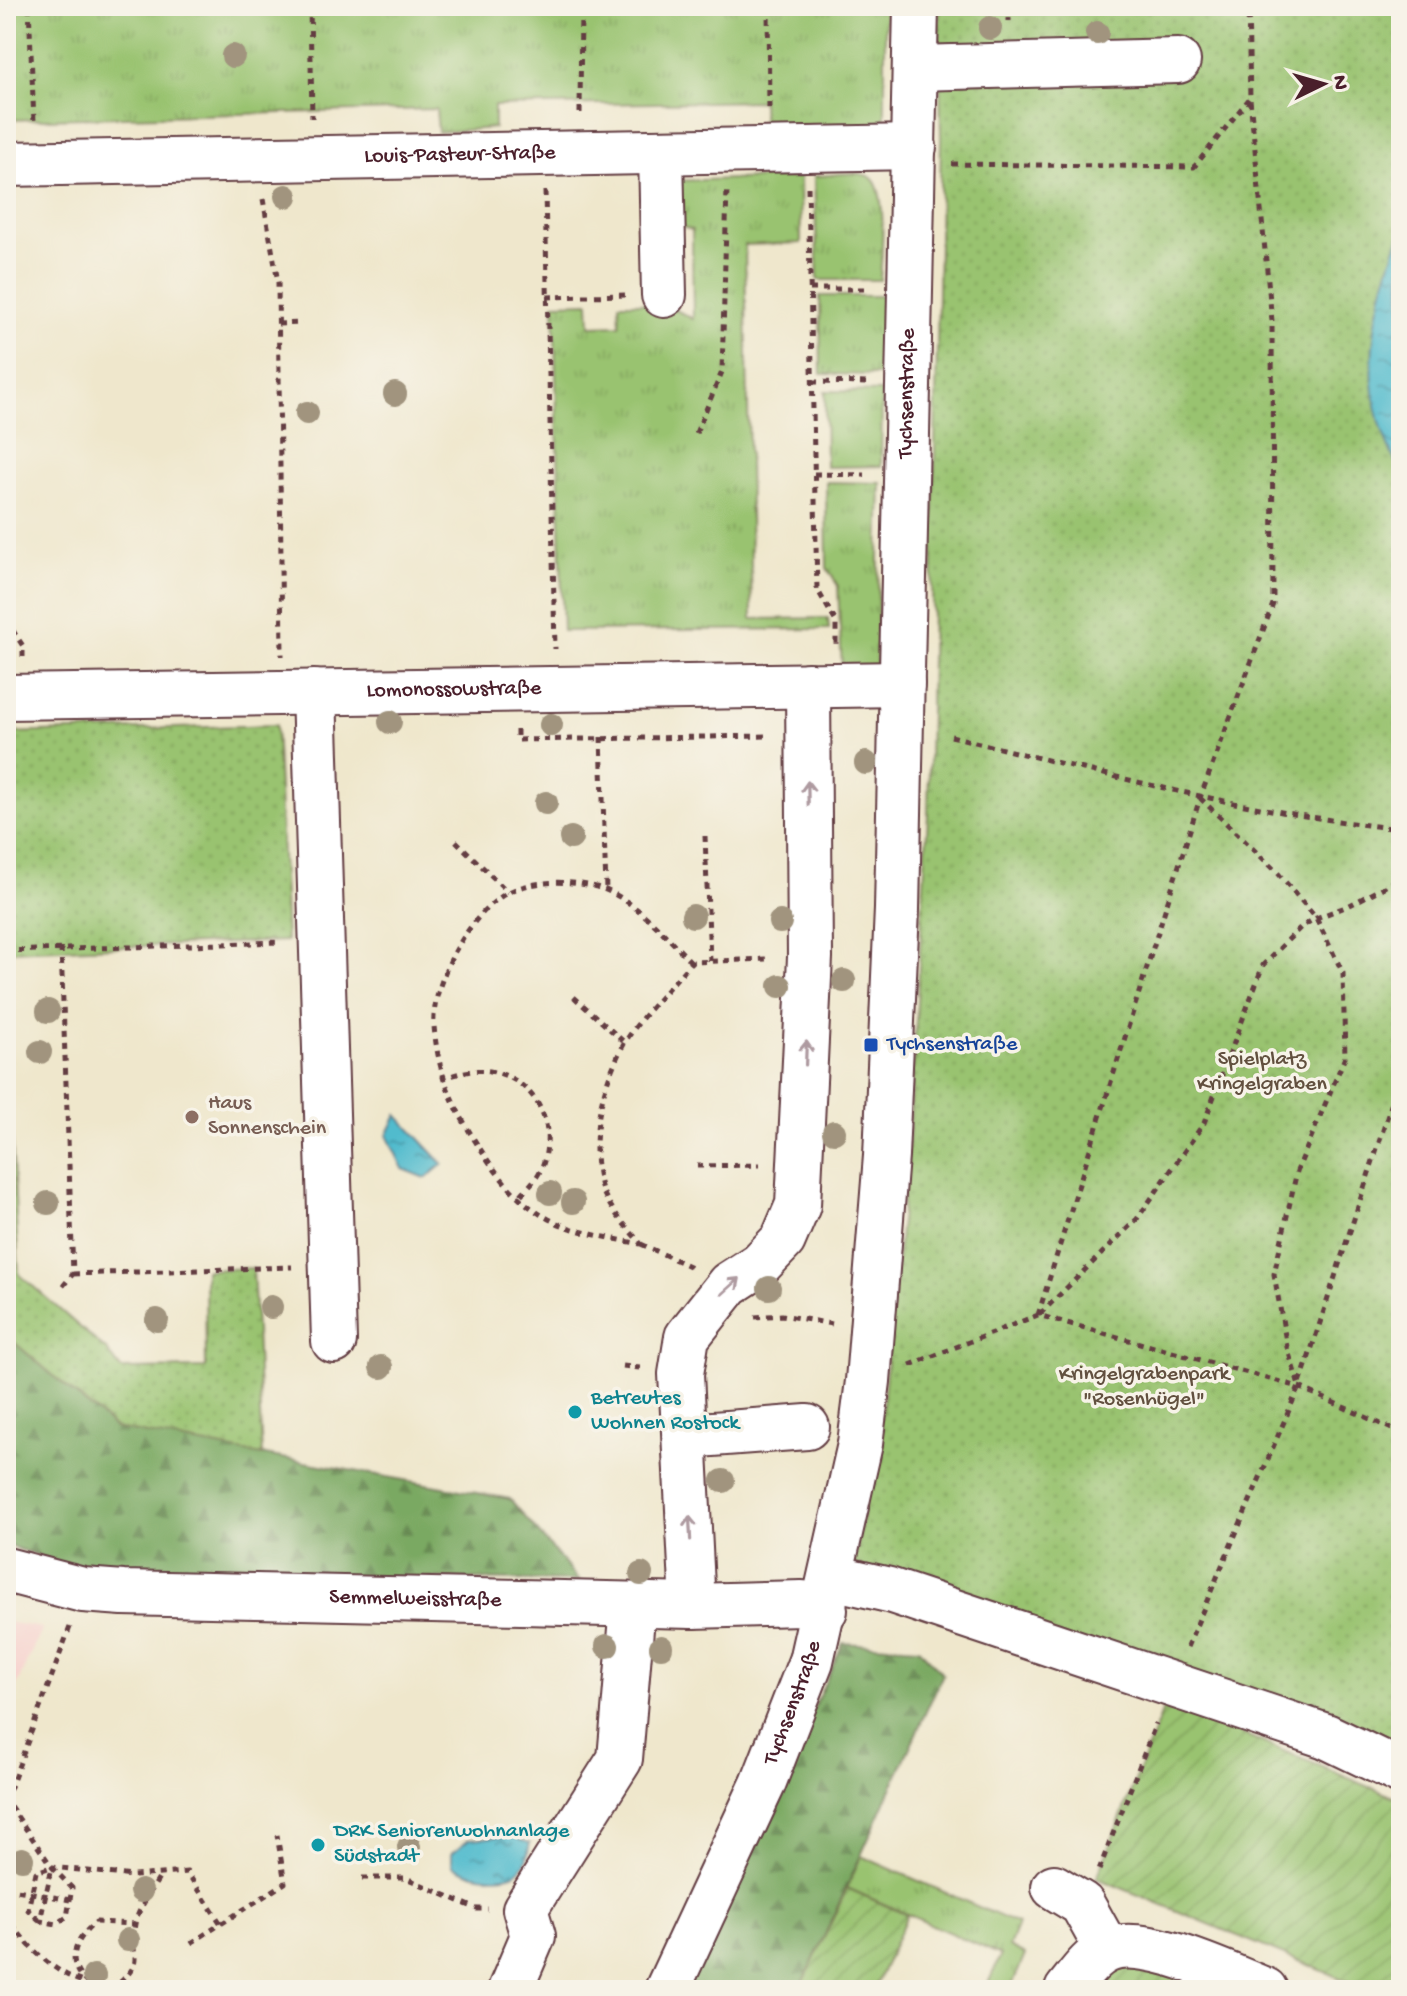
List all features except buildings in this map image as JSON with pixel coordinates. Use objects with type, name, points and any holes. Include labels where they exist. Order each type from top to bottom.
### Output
[{"type":"street","name":"Tychsenstraße","points":[[667,1990],[763,1784],[811,1661],[829,1593],[860,1444],[868,1381],[893,1005],[892,684],[914,147],[916,6]]},
{"type":"street","points":[[916,68],[1178,61]]},
{"type":"street","name":"Louis-Pasteur-Straße","points":[[21,164],[914,147]]},
{"type":"street","points":[[661,152],[664,295]]},
{"type":"street","name":"Lomonossowstraße","points":[[6,697],[892,684]]},
{"type":"street","points":[[693,1606],[681,1374],[687,1337],[738,1301],[760,1264],[783,1240],[798,1205],[803,1164],[810,957],[807,736],[823,685]]},
{"type":"street","points":[[298,692],[322,940],[334,1341]]},
{"type":"street","points":[[686,1436],[807,1427]]},
{"type":"street","name":"Semmelweisstraße","points":[[7,1573],[83,1590],[633,1605],[802,1603],[829,1593],[889,1590],[1326,1736],[1401,1772]]},
{"type":"street","points":[[510,1990],[533,1936],[525,1909],[620,1759],[633,1605]]},
{"type":"street","points":[[1054,1887],[1082,1904],[1107,1949]]},
{"type":"street","points":[[1067,1990],[1092,1960],[1107,1949],[1137,1947],[1177,1956],[1265,1990]]},
{"type":"path","points":[[21,164],[29,6]]},
{"type":"path","points":[[310,6],[312,159]]},
{"type":"path","points":[[581,6],[547,297],[536,688],[517,740],[807,736]]},
{"type":"path","points":[[696,433],[722,372],[768,150],[768,6]]},
{"type":"path","points":[[1009,6],[1009,21]]},
{"type":"path","points":[[1038,1315],[1200,798],[1273,604],[1272,321],[1250,99],[1248,6]]},
{"type":"path","points":[[914,147],[944,164],[1194,167],[1250,99]]},
{"type":"path","points":[[768,150],[810,289],[817,589],[836,622],[823,685]]},
{"type":"path","points":[[256,160],[278,282],[298,692]]},
{"type":"path","points":[[810,289],[874,289]]},
{"type":"path","points":[[547,297],[664,295]]},
{"type":"path","points":[[278,324],[302,323]]},
{"type":"path","points":[[812,382],[873,383]]},
{"type":"path","points":[[6,472],[17,472]]},
{"type":"path","points":[[814,474],[872,475]]},
{"type":"path","points":[[951,736],[1200,798],[1341,823],[1401,829]]},
{"type":"path","points":[[601,750],[606,890]]},
{"type":"path","points":[[1200,798],[1277,872],[1316,918],[1343,973],[1345,1057],[1297,1171],[1274,1274],[1287,1347],[1299,1387]]},
{"type":"path","points":[[705,836],[710,961]]},
{"type":"path","points":[[456,841],[508,892]]},
{"type":"path","points":[[868,1381],[1038,1315],[1137,1219],[1204,1123],[1263,965],[1316,918],[1348,906],[1401,878]]},
{"type":"path","points":[[810,957],[691,962],[635,909],[606,890],[550,882],[508,892],[463,937],[444,972],[434,1023],[441,1079],[488,1161],[518,1198],[548,1219],[641,1244],[738,1301],[782,1315],[836,1324]]},
{"type":"path","points":[[6,951],[322,940]]},
{"type":"path","points":[[61,948],[73,1274],[63,1286]]},
{"type":"path","points":[[641,1244],[616,1215],[600,1183],[596,1133],[606,1084],[625,1043],[691,962]]},
{"type":"path","points":[[574,997],[625,1043]]},
{"type":"path","points":[[441,1079],[473,1070],[497,1074],[520,1082],[536,1099],[546,1120],[548,1145],[540,1173],[518,1198]]},
{"type":"path","points":[[1096,1876],[1172,1684],[1299,1387],[1401,1075]]},
{"type":"path","points":[[697,1166],[803,1164]]},
{"type":"path","points":[[73,1274],[332,1266]]},
{"type":"path","points":[[1038,1315],[1299,1387],[1401,1433]]},
{"type":"path","points":[[83,1590],[6,1801],[52,1867],[72,1888],[67,1917],[57,1924],[40,1921],[28,1910],[36,1872],[52,1867],[133,1876],[187,1872],[221,1924]]},
{"type":"path","points":[[191,1943],[285,1883],[277,1835]]},
{"type":"path","points":[[40,1921],[52,1867]]},
{"type":"path","points":[[111,1990],[132,1972],[137,1952],[135,1924],[162,1872]]},
{"type":"path","points":[[362,1878],[406,1878],[477,1909],[525,1909]]},
{"type":"path","points":[[6,1888],[70,1900]]},
{"type":"path","points":[[6,1914],[19,1938],[70,1978],[98,1990]]},
{"type":"path","points":[[83,1982],[74,1960],[78,1937],[96,1922],[135,1924]]},
{"type":"shaded area","points":[[6,1622],[42,1628],[6,1709]]},
{"type":"green space","points":[[6,6],[885,6],[885,117],[870,129],[763,134],[762,101],[494,106],[494,128],[438,132],[436,109],[6,120]]},
{"type":"green space","name":"Kringelgrabenpark \"Rosenhügel\"","points":[[939,6],[1401,6],[1401,1755],[854,1564],[883,1403],[909,1139],[928,815],[941,138]]},
{"type":"green space","points":[[858,174],[870,177],[876,183],[882,209],[880,280],[818,280],[814,176]]},
{"type":"green space","points":[[800,177],[801,243],[745,245],[752,619],[828,618],[829,629],[563,631],[554,303],[589,302],[590,326],[620,325],[619,303],[663,303],[693,319],[692,230],[669,223],[669,181]]},
{"type":"green space","points":[[820,296],[883,296],[880,375],[821,374]]},
{"type":"green space","points":[[825,391],[882,392],[881,466],[826,467]]},
{"type":"green space","points":[[826,482],[881,483],[876,669],[842,670],[838,586],[827,568]]},
{"type":"green space","points":[[276,725],[286,941],[6,951],[6,733]]},
{"type":"green space","points":[[6,1024],[19,1274],[107,1351],[121,1369],[206,1368],[205,1270],[253,1268],[262,1455],[115,1428],[8,1337]]},
{"type":"green space","points":[[6,1331],[8,1337],[115,1428],[510,1499],[579,1581],[92,1573],[6,1545]]},
{"type":"green space","points":[[843,1643],[919,1648],[943,1674],[800,1990],[686,1990]]},
{"type":"green space","points":[[1166,1702],[1401,1800],[1401,1990],[1369,1990],[1097,1878]]},
{"type":"green space","points":[[861,1856],[1018,1924],[1009,1947],[1025,1955],[1010,1990],[985,1990],[1001,1955],[847,1888]]},
{"type":"green space","points":[[847,1888],[907,1915],[874,1990],[800,1990]]},
{"type":"green space","points":[[1129,1960],[1218,1990],[1084,1990]]},
{"type":"water","points":[[1401,232],[1401,473],[1377,413],[1372,354],[1382,294]]},
{"type":"water","points":[[397,1115],[443,1164],[426,1178],[403,1169],[387,1135]]},
{"type":"water","points":[[510,1836],[530,1843],[527,1859],[519,1870],[490,1876],[469,1873],[452,1866],[452,1853],[469,1839]]},
{"type":"place","name":"Tychsenstraße","points":[[871,1045]]},
{"type":"place","name":"Haus Sonnenschein","points":[[192,1117]]},
{"type":"place","name":"Betreutes Wohnen Rostock","points":[[575,1412]]},
{"type":"place","name":"DRK Seniorenwohnanlage Südstadt","points":[[318,1845]]},
{"type":"park label","name":"Spielplatz Kringelgraben","points":[[1262,1072]]}]
